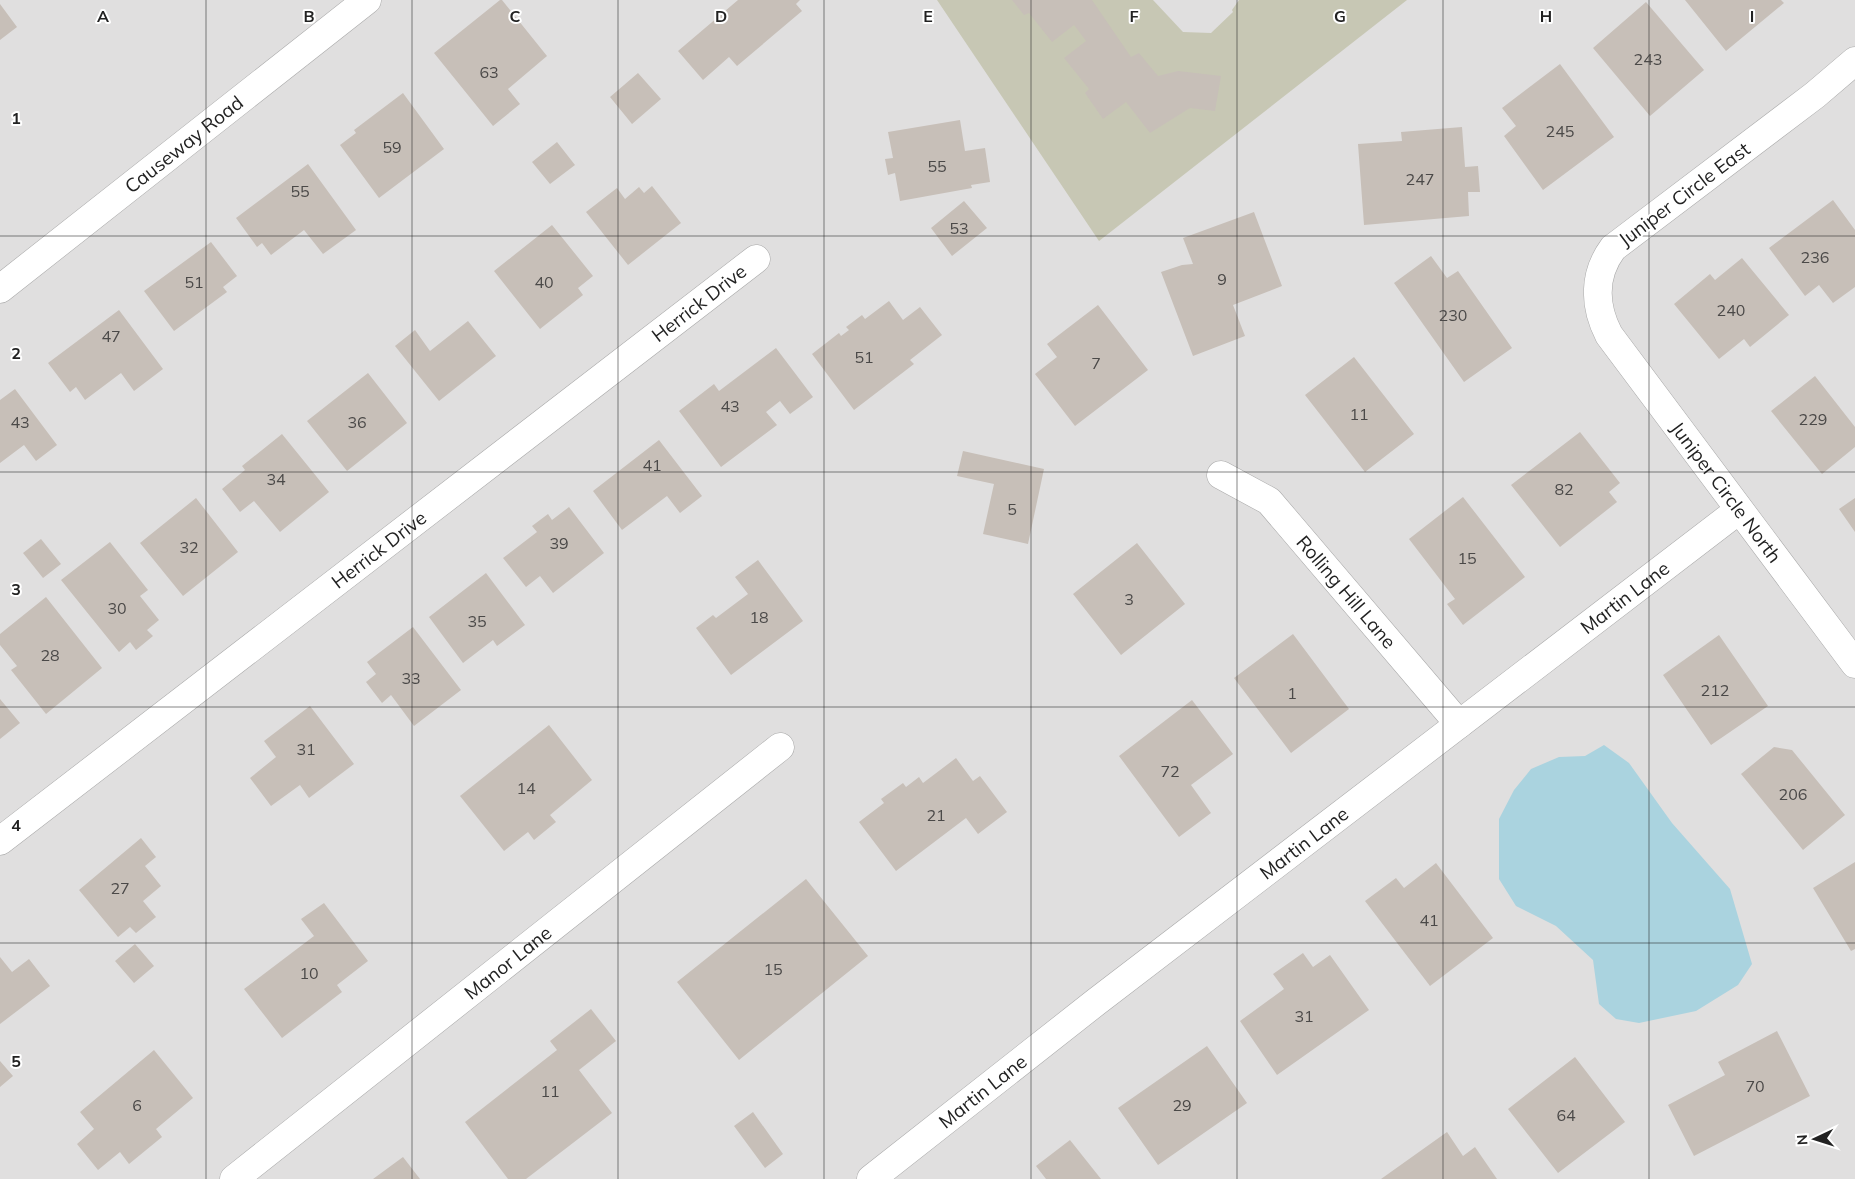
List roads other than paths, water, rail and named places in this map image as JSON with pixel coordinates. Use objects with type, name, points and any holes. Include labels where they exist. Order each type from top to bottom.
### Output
[{"type":"street","name":"Causeway Road","points":[[0,289],[367,0]]},
{"type":"street","name":"Juniper Circle East","points":[[1600,318],[1597,291],[1604,260],[1613,248],[1815,95],[1855,61]]},
{"type":"street","name":"Herrick Drive","points":[[0,841],[756,259]]},
{"type":"street","name":"Juniper Circle North","points":[[1600,318],[1609,335],[1855,664]]},
{"type":"street","name":"Rolling Hill Lane","points":[[1221,475],[1269,501],[1460,724]]},
{"type":"street","name":"Martin Lane","points":[[871,1179],[1096,1002],[1738,510]]},
{"type":"street","name":"Manor Lane","points":[[234,1179],[780,747]]},
{"type":"water","points":[[1604,745],[1629,763],[1672,823],[1730,889],[1752,964],[1738,985],[1696,1011],[1639,1023],[1616,1019],[1599,1004],[1593,960],[1556,926],[1516,906],[1499,879],[1499,819],[1514,790],[1531,769],[1559,757],[1585,756]]}]
